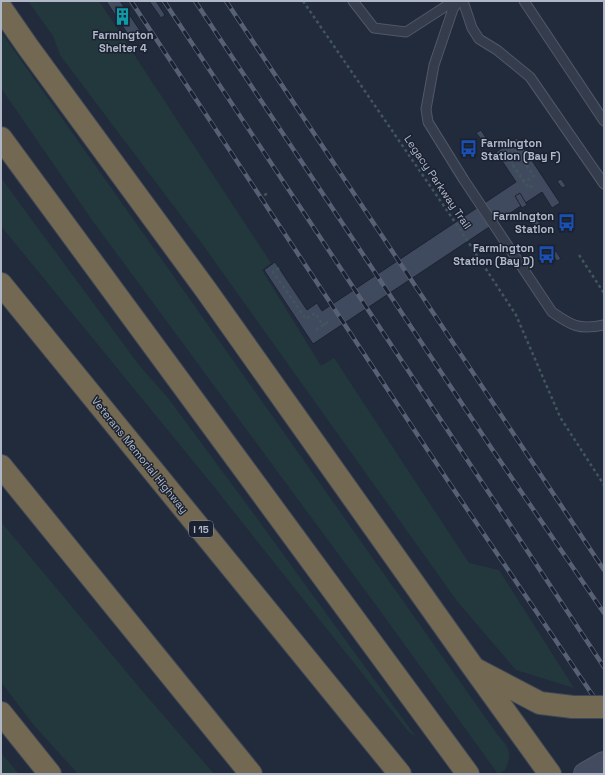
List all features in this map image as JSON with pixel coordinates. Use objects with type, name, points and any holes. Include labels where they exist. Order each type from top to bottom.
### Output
[{"type":"highway","points":[[1,8],[206,290],[550,774]]},
{"type":"highway","points":[[1,138],[468,774]]},
{"type":"highway","name":"Veterans Memorial Highway","points":[[1,284],[400,774]]},
{"type":"highway","points":[[1,466],[251,774]]},
{"type":"highway","points":[[473,667],[540,703],[573,707],[604,707]]},
{"type":"highway","points":[[1,713],[50,774]]},
{"type":"lane","points":[[353,1],[374,28],[406,32],[454,1]]},
{"type":"lane","points":[[458,1],[453,9],[434,65],[426,109],[428,122],[464,180],[552,312],[566,322],[578,327],[604,325]]},
{"type":"lane","points":[[463,1],[472,28],[479,39],[497,50],[530,77],[604,184]]},
{"type":"lane","points":[[524,1],[604,121]]},
{"type":"path","name":"Legacy Parkway Trail","points":[[303,1],[451,215],[516,315],[560,417],[604,485]]},
{"type":"path","points":[[524,182],[534,176],[514,148],[505,154],[524,182],[529,188],[535,184]]},
{"type":"path","points":[[258,198],[268,193]]},
{"type":"path","points":[[579,255],[604,293]]},
{"type":"path","points":[[279,268],[273,272],[306,319],[315,313],[326,323],[316,330]]},
{"type":"green space","points":[[28,1],[99,1],[271,263],[262,270],[321,366],[334,358],[469,563],[499,570],[574,688],[516,670],[457,601],[203,245],[60,55],[53,36]]},
{"type":"green space","points":[[1,32],[507,747],[509,759],[505,770],[498,774],[381,612],[92,220],[1,88]]},
{"type":"green space","points":[[1,178],[139,365],[168,398],[416,737],[408,731],[211,483],[1,226]]},
{"type":"green space","points":[[1,522],[214,774],[78,774],[33,724],[1,682]]},
{"type":"green space","points":[[1,753],[19,774],[1,774]]},
{"type":"building","name":"Farmington Shelter 4","points":[[106,1],[120,1],[141,32],[131,39]]},
{"type":"building","points":[[149,1],[156,1],[165,15],[161,18]]},
{"type":"building","points":[[481,130],[486,138],[482,140],[476,133]]},
{"type":"building","points":[[517,138],[560,203],[552,208],[542,192],[313,344],[264,270],[275,262],[307,310],[317,303],[322,311],[516,182],[496,152]]},
{"type":"building","points":[[561,179],[566,186],[562,188],[557,181]]},
{"type":"building","points":[[520,193],[527,205],[522,208],[515,196]]},
{"type":"building","points":[[536,217],[545,232],[539,235],[530,221]]},
{"type":"building","points":[[556,251],[561,259],[557,261],[552,254]]},
{"type":"railway","points":[[131,1],[448,481],[604,712]]},
{"type":"railway","points":[[164,1],[604,667]]},
{"type":"railway","points":[[195,1],[492,449],[604,613]]},
{"type":"railway","points":[[226,1],[604,570]]},
{"type":"place","name":"Farmington Shelter 4","points":[[123,17]]},
{"type":"place","name":"Farmington Station (Bay F)","points":[[468,149]]},
{"type":"place","name":"Farmington Station","points":[[567,222]]},
{"type":"place","name":"Farmington Station (Bay D)","points":[[547,254]]}]
